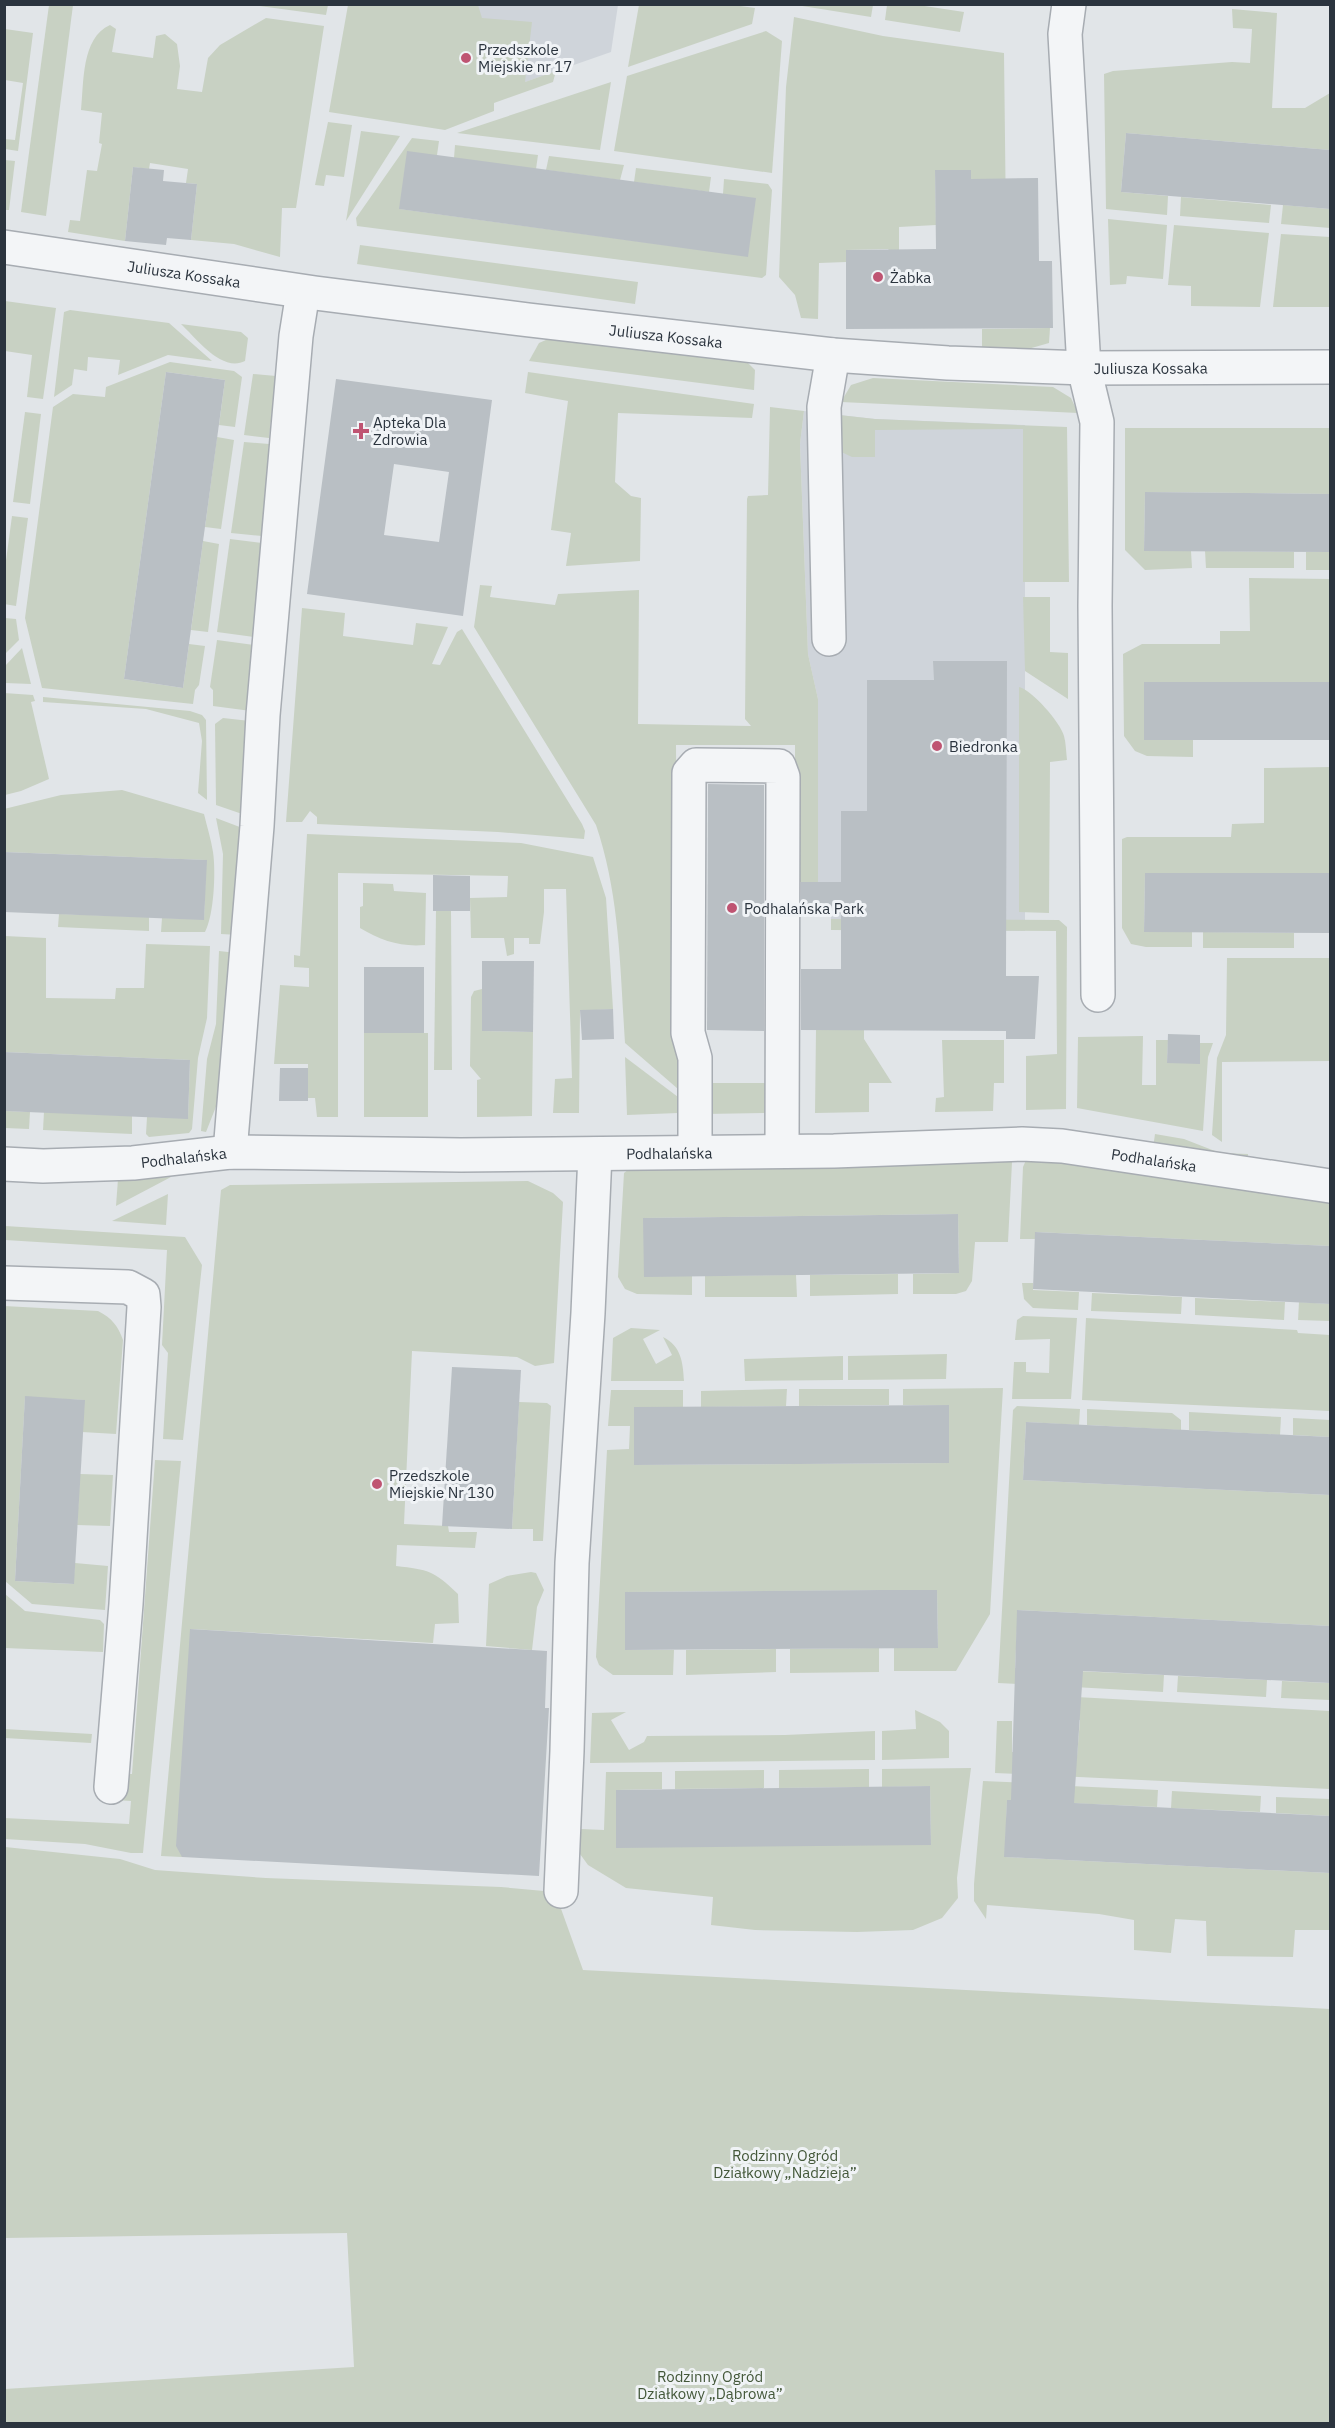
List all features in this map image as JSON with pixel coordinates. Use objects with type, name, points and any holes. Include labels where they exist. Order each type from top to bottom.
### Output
[{"type":"street","points":[[1069,4],[1065,34],[1084,368],[1097,422],[1095,642],[1098,995]]},
{"type":"street","name":"Juliusza Kossaka","points":[[4,247],[303,292],[833,355],[948,363],[1084,368],[1330,367]]},
{"type":"street","points":[[230,1152],[278,540],[296,336],[303,292]]},
{"type":"street","points":[[829,639],[824,406],[833,355]]},
{"type":"street","points":[[694,1152],[694,1058],[688,1033],[688,773],[696,765],[779,766],[783,777],[782,1151]]},
{"type":"street","name":"Podhalańska","points":[[4,1164],[43,1166],[133,1163],[230,1152],[357,1155],[595,1154],[1022,1144],[1062,1146],[1330,1186]]},
{"type":"street","points":[[561,1891],[572,1563],[588,1313],[595,1154]]},
{"type":"street","points":[[4,1283],[128,1287],[142,1295],[143,1319],[126,1604],[111,1787]]},
{"type":"shaded area","name":"Przedszkole Miejskie nr 17","points":[[348,5],[618,5],[611,52],[465,103]]},
{"type":"shaded area","points":[[804,411],[875,419],[1025,425],[1025,931],[831,930],[831,882],[818,882],[818,699],[808,654],[800,444]]},
{"type":"green space","points":[[253,4],[328,5],[326,15]]},
{"type":"green space","points":[[796,4],[873,5],[871,17]]},
{"type":"green space","points":[[49,5],[73,5],[46,216],[21,212]]},
{"type":"green space","name":"Przedszkole Miejskie nr 17","points":[[348,5],[478,5],[482,18],[532,22],[525,82],[556,71],[553,82],[494,103],[494,111],[445,130],[329,112]]},
{"type":"green space","points":[[639,5],[733,5],[755,8],[752,24],[628,67]]},
{"type":"green space","points":[[887,5],[918,5],[964,12],[960,32],[885,20]]},
{"type":"green space","points":[[1232,9],[1277,13],[1272,108],[1305,108],[1330,93],[1330,150],[1126,133],[1121,192],[1168,196],[1167,215],[1106,209],[1104,74],[1113,71],[1232,62],[1250,63],[1252,29],[1233,28]]},
{"type":"green space","points":[[794,17],[883,36],[1004,53],[1006,225],[935,170],[936,225],[899,227],[899,264],[888,249],[846,250],[846,262],[819,263],[818,319],[801,318],[795,295],[779,277],[786,87]]},
{"type":"green space","points":[[266,18],[324,26],[296,208],[282,208],[280,257],[234,244],[191,240],[197,184],[186,183],[188,169],[150,163],[149,169],[133,167],[125,241],[68,232],[70,220],[80,221],[87,170],[97,171],[102,144],[99,143],[102,113],[81,110],[89,50],[101,31],[110,25],[116,29],[112,52],[153,58],[156,36],[165,34],[177,44],[180,66],[177,89],[202,92],[208,58],[220,45]]},
{"type":"green space","points":[[5,29],[33,33],[18,151],[5,149],[5,139],[15,140],[23,83],[5,80]]},
{"type":"green space","points":[[766,31],[782,41],[772,173],[614,151],[627,76]]},
{"type":"green space","points":[[611,82],[600,150],[457,133]]},
{"type":"green space","points":[[328,122],[352,125],[344,177],[326,175],[324,186],[315,185]]},
{"type":"green space","points":[[361,131],[400,136],[346,221]]},
{"type":"green space","points":[[412,138],[439,141],[437,155],[400,209],[747,256],[723,194],[724,179],[768,184],[772,190],[766,275],[762,278],[357,226],[356,218]]},
{"type":"green space","points":[[455,145],[538,155],[536,169],[454,158]]},
{"type":"green space","points":[[549,156],[624,165],[620,180],[546,170]]},
{"type":"green space","points":[[5,160],[15,161],[9,210],[5,210]]},
{"type":"green space","points":[[636,168],[711,177],[709,192],[634,182]]},
{"type":"green space","points":[[1181,197],[1271,205],[1269,223],[1180,216]]},
{"type":"green space","points":[[1283,205],[1330,209],[1330,228],[1281,224]]},
{"type":"green space","points":[[1108,219],[1167,225],[1163,279],[1127,276],[1126,284],[1110,285]]},
{"type":"green space","points":[[1174,225],[1269,233],[1260,307],[1191,306],[1191,286],[1168,285]]},
{"type":"green space","points":[[1281,234],[1330,237],[1330,307],[1273,307]]},
{"type":"green space","points":[[360,245],[638,282],[635,304],[357,264]]},
{"type":"green space","points":[[5,301],[56,308],[43,399],[27,397],[32,355],[5,351]]},
{"type":"green space","points":[[70,310],[169,323],[212,361],[168,355],[118,375],[120,360],[88,357],[87,371],[74,369],[72,385],[54,397],[64,312]]},
{"type":"green space","points":[[181,324],[241,332],[248,338],[245,361],[227,362],[219,358]]},
{"type":"green space","points":[[1050,328],[1049,343],[1028,349],[982,350],[982,329]]},
{"type":"green space","points":[[555,336],[747,362],[755,370],[754,390],[529,361],[539,343]]},
{"type":"green space","points":[[170,362],[234,371],[242,377],[235,427],[219,425],[225,380],[166,372],[124,679],[183,688],[189,644],[205,646],[199,685],[195,690],[193,704],[42,688],[25,618],[53,407],[73,394],[105,397],[106,387]]},
{"type":"green space","points":[[528,372],[754,404],[752,418],[618,413],[615,482],[631,496],[641,498],[640,561],[566,566],[571,533],[551,530],[568,401],[525,393]]},
{"type":"green space","points":[[253,374],[276,376],[269,438],[244,435]]},
{"type":"green space","points":[[873,378],[1053,387],[1071,398],[1078,413],[841,402],[851,385]]},
{"type":"green space","points":[[770,407],[804,411],[800,444],[808,654],[818,699],[818,882],[795,882],[795,745],[676,745],[678,1089],[625,1043],[618,933],[610,878],[596,825],[474,627],[480,585],[492,586],[490,597],[555,605],[558,594],[639,590],[638,724],[751,726],[745,719],[747,499],[748,496],[768,495]]},
{"type":"green space","points":[[25,412],[41,414],[30,504],[13,502]]},
{"type":"green space","points":[[839,415],[875,419],[1067,427],[1069,582],[1023,582],[1023,429],[875,430],[875,457],[852,457],[837,450]]},
{"type":"green space","points":[[1125,428],[1330,428],[1330,494],[1145,492],[1144,550],[1191,551],[1192,568],[1145,570],[1125,550]]},
{"type":"green space","points":[[217,437],[234,440],[221,529],[205,527]]},
{"type":"green space","points":[[244,442],[269,444],[262,536],[231,533]]},
{"type":"green space","points":[[12,516],[28,518],[16,606],[4,604],[5,568]]},
{"type":"green space","points":[[230,539],[262,543],[254,637],[217,632]]},
{"type":"green space","points":[[203,541],[219,544],[208,632],[191,630]]},
{"type":"green space","points":[[1205,551],[1294,552],[1294,568],[1206,568]]},
{"type":"green space","points":[[1306,552],[1330,552],[1330,570],[1306,570]]},
{"type":"green space","points":[[1249,578],[1330,579],[1330,682],[1144,682],[1144,740],[1193,740],[1193,757],[1147,756],[1135,751],[1124,736],[1123,654],[1142,644],[1220,644],[1220,631],[1250,631]]},
{"type":"green space","points":[[1023,597],[1050,597],[1050,652],[1068,653],[1068,699],[1025,671]]},
{"type":"green space","points":[[302,608],[345,613],[343,636],[413,645],[416,623],[448,627],[432,664],[440,665],[457,632],[462,629],[582,824],[585,831],[584,839],[498,832],[317,824],[317,817],[310,811],[302,822],[286,822]]},
{"type":"green space","points":[[5,618],[16,619],[19,640],[5,654]]},
{"type":"green space","points":[[217,640],[254,645],[251,711],[213,706],[213,690],[210,687]]},
{"type":"green space","points":[[22,648],[31,684],[5,683],[5,666]]},
{"type":"green space","points":[[1019,687],[1031,694],[1052,715],[1062,730],[1065,742],[1067,760],[1050,762],[1049,913],[1019,912]]},
{"type":"green space","points":[[4,693],[33,695],[35,701],[31,702],[49,779],[5,795]]},
{"type":"green space","points":[[43,697],[190,711],[202,715],[206,720],[207,800],[198,793],[202,741],[199,723],[146,709],[43,702]]},
{"type":"green space","points":[[223,718],[250,721],[245,815],[216,805],[215,724]]},
{"type":"green space","points":[[1330,767],[1330,873],[1145,873],[1144,932],[1192,932],[1192,947],[1146,947],[1131,944],[1122,928],[1122,839],[1127,837],[1231,837],[1232,824],[1264,823],[1264,768]]},
{"type":"green space","points":[[122,790],[204,814],[214,860],[214,893],[205,932],[161,932],[162,918],[204,919],[206,860],[5,852],[4,809],[61,795]]},
{"type":"green space","points":[[216,818],[245,829],[238,935],[221,934],[223,854]]},
{"type":"green space","points":[[307,834],[521,843],[593,857],[606,898],[613,1009],[580,1011],[579,1113],[553,1113],[555,1079],[572,1078],[566,889],[544,889],[540,944],[529,944],[529,938],[514,938],[514,954],[507,956],[504,938],[471,938],[470,898],[507,897],[508,876],[338,873],[338,1117],[317,1117],[315,1098],[308,1098],[308,1064],[274,1064],[280,985],[309,987],[309,968],[294,967],[294,955],[300,956]]},
{"type":"green space","points":[[363,883],[393,884],[394,891],[426,893],[425,945],[391,942],[360,928]]},
{"type":"green space","points":[[451,910],[452,1070],[434,1070],[436,911]]},
{"type":"green space","points":[[59,914],[149,917],[149,931],[58,927]]},
{"type":"green space","points":[[831,919],[1059,920],[1067,927],[1066,1109],[1026,1110],[1026,1056],[1057,1054],[1056,931],[831,930]]},
{"type":"green space","points":[[1203,932],[1294,933],[1294,948],[1203,948]]},
{"type":"green space","points":[[5,936],[46,938],[46,998],[115,999],[116,988],[144,988],[146,944],[210,946],[207,1018],[198,1058],[192,1129],[189,1133],[149,1137],[146,1134],[147,1117],[188,1118],[190,1060],[5,1052]]},
{"type":"green space","points":[[219,951],[237,953],[219,1099],[206,1132],[201,1131],[207,1059],[216,1024]]},
{"type":"green space","points":[[1227,958],[1330,958],[1330,1061],[1222,1062],[1222,1142],[1212,1135],[1217,1058],[1226,1035]]},
{"type":"green space","points":[[482,989],[482,1031],[533,1032],[532,1116],[477,1117],[477,1080],[481,1079],[470,1066],[471,997],[474,991]]},
{"type":"green space","points":[[816,1030],[864,1030],[864,1039],[892,1083],[869,1083],[869,1112],[815,1113]]},
{"type":"green space","points":[[364,1033],[428,1033],[428,1117],[364,1117]]},
{"type":"green space","points":[[1143,1036],[1142,1085],[1156,1085],[1156,1040],[1168,1040],[1167,1063],[1200,1043],[1213,1043],[1208,1057],[1203,1131],[1077,1108],[1078,1037]]},
{"type":"green space","points":[[942,1040],[1004,1040],[1004,1083],[994,1083],[993,1111],[935,1112],[936,1098],[944,1097]]},
{"type":"green space","points":[[625,1057],[678,1097],[678,1113],[627,1115]]},
{"type":"green space","points":[[705,1083],[768,1083],[768,1113],[704,1114]]},
{"type":"green space","points":[[5,1111],[30,1112],[29,1129],[5,1128]]},
{"type":"green space","points":[[44,1112],[132,1116],[132,1134],[43,1130]]},
{"type":"green space","points":[[1155,1134],[1184,1139],[1220,1153],[1248,1154],[1248,1157],[1153,1148]]},
{"type":"green space","points":[[1003,1158],[1012,1162],[1008,1242],[975,1242],[972,1281],[966,1291],[956,1294],[913,1294],[913,1274],[959,1273],[958,1214],[643,1218],[692,1276],[692,1295],[637,1294],[625,1289],[618,1277],[624,1173],[634,1165]]},
{"type":"green space","points":[[1068,1159],[1330,1198],[1330,1246],[1036,1232],[1035,1239],[1020,1239],[1023,1167],[1026,1160]]},
{"type":"green space","points":[[171,1177],[116,1206],[118,1179]]},
{"type":"green space","name":"Przedszkole Miejskie Nr 130","points":[[528,1181],[553,1193],[563,1202],[554,1363],[535,1366],[517,1357],[412,1351],[404,1524],[448,1526],[449,1532],[477,1532],[475,1548],[397,1545],[396,1566],[430,1572],[450,1586],[458,1594],[459,1623],[435,1624],[433,1643],[191,1629],[182,1857],[161,1856],[221,1190],[230,1185]]},
{"type":"green space","points":[[168,1194],[166,1225],[112,1221]]},
{"type":"green space","points":[[5,1226],[185,1237],[202,1265],[183,1440],[163,1439],[168,1353],[162,1345],[167,1250],[5,1240]]},
{"type":"green space","points":[[898,1274],[898,1294],[810,1296],[810,1275]]},
{"type":"green space","points":[[796,1275],[797,1297],[705,1297],[705,1276]]},
{"type":"green space","points":[[1022,1283],[1033,1283],[1033,1290],[1079,1292],[1078,1310],[1033,1308],[1024,1299]]},
{"type":"green space","points":[[1092,1293],[1182,1297],[1181,1314],[1091,1311]]},
{"type":"green space","points":[[1195,1298],[1285,1302],[1284,1320],[1195,1315]]},
{"type":"green space","points":[[1299,1302],[1330,1304],[1330,1321],[1298,1320]]},
{"type":"green space","points":[[4,1306],[98,1311],[114,1323],[123,1340],[116,1434],[82,1432],[84,1400],[25,1397],[15,1581],[73,1584],[75,1563],[108,1566],[105,1610],[32,1604],[5,1581]]},
{"type":"green space","points":[[1023,1316],[1077,1318],[1071,1399],[1012,1399],[1014,1362],[1026,1362],[1026,1372],[1049,1373],[1050,1339],[1015,1340],[1017,1320]]},
{"type":"green space","points":[[1086,1318],[1297,1330],[1298,1333],[1330,1335],[1330,1411],[1082,1400]]},
{"type":"green space","points":[[631,1328],[660,1330],[643,1339],[656,1364],[672,1355],[663,1337],[674,1345],[682,1361],[684,1381],[611,1381],[613,1338]]},
{"type":"green space","points":[[947,1354],[946,1379],[848,1380],[848,1356]]},
{"type":"green space","points":[[843,1356],[843,1380],[745,1381],[744,1359]]},
{"type":"green space","points":[[1003,1388],[990,1614],[956,1671],[894,1671],[894,1648],[938,1648],[937,1590],[625,1592],[625,1650],[674,1650],[673,1675],[613,1675],[599,1665],[596,1657],[607,1450],[629,1449],[630,1426],[608,1426],[611,1390],[683,1390],[683,1407],[634,1407],[635,1465],[949,1463],[949,1405],[903,1405],[903,1389]]},
{"type":"green space","points":[[787,1389],[786,1406],[701,1407],[701,1391]]},
{"type":"green space","points":[[799,1389],[889,1389],[889,1405],[799,1406]]},
{"type":"green space","points":[[519,1402],[547,1403],[551,1406],[543,1541],[533,1541],[533,1529],[512,1529]]},
{"type":"green space","points":[[1017,1406],[1080,1409],[1079,1425],[1026,1422],[1023,1480],[1330,1495],[1330,1626],[1018,1610],[1015,1668],[1061,1670],[1059,1686],[998,1683],[1013,1410]]},
{"type":"green space","points":[[1087,1409],[1172,1413],[1181,1420],[1181,1430],[1087,1425]]},
{"type":"green space","points":[[1189,1412],[1281,1417],[1280,1435],[1189,1430]]},
{"type":"green space","points":[[1293,1418],[1330,1420],[1330,1437],[1293,1435]]},
{"type":"green space","points":[[155,1460],[181,1461],[143,1853],[131,1853],[85,1844],[5,1839],[4,1818],[129,1824],[131,1801],[115,1800],[117,1774],[132,1774]]},
{"type":"green space","points":[[80,1474],[113,1475],[110,1526],[77,1525]]},
{"type":"green space","points":[[536,1573],[544,1590],[537,1607],[532,1650],[486,1646],[489,1584],[507,1576]]},
{"type":"green space","points":[[5,1594],[25,1611],[100,1620],[104,1624],[103,1652],[5,1648]]},
{"type":"green space","points":[[879,1648],[879,1672],[790,1673],[790,1649]]},
{"type":"green space","points":[[776,1649],[776,1672],[686,1675],[686,1650]]},
{"type":"green space","points":[[1075,1671],[1164,1675],[1163,1692],[1074,1687]]},
{"type":"green space","points":[[1178,1676],[1267,1680],[1266,1697],[1177,1692]]},
{"type":"green space","points":[[1282,1681],[1330,1683],[1330,1700],[1281,1698]]},
{"type":"green space","points":[[1058,1696],[1330,1711],[1330,1789],[995,1773],[997,1721],[1012,1721],[1012,1752],[1077,1756],[1080,1720],[1056,1719]]},
{"type":"green space","points":[[915,1710],[940,1722],[949,1731],[949,1758],[882,1760],[882,1731],[916,1729]]},
{"type":"green space","points":[[626,1712],[611,1720],[629,1750],[644,1742],[647,1736],[785,1735],[875,1731],[875,1760],[590,1763],[592,1713]]},
{"type":"green space","points":[[4,1729],[92,1734],[91,1743],[5,1738]]},
{"type":"green space","points":[[971,1768],[957,1878],[958,1898],[942,1918],[913,1930],[857,1932],[755,1930],[711,1925],[713,1897],[626,1888],[588,1865],[580,1854],[581,1829],[604,1830],[606,1772],[662,1772],[662,1789],[616,1790],[616,1847],[931,1844],[930,1786],[882,1787],[882,1769]]},
{"type":"green space","points":[[869,1769],[869,1787],[779,1788],[779,1770]]},
{"type":"green space","points":[[764,1770],[764,1788],[675,1789],[675,1771]]},
{"type":"green space","points":[[983,1781],[1055,1784],[1055,1802],[1007,1800],[1005,1857],[1330,1873],[1330,1930],[1295,1930],[1293,1957],[1207,1956],[1206,1921],[1175,1919],[1171,1953],[1134,1950],[1134,1920],[1099,1914],[987,1905],[986,1919],[974,1901]]},
{"type":"green space","points":[[1070,1786],[1158,1790],[1157,1807],[1069,1803]]},
{"type":"green space","points":[[1172,1791],[1261,1796],[1260,1812],[1171,1808]]},
{"type":"green space","points":[[1276,1797],[1330,1799],[1330,1816],[1276,1813]]},
{"type":"green space","points":[[5,1847],[120,1859],[155,1870],[266,1878],[501,1887],[555,1892],[583,1970],[1330,2009],[1330,2423],[5,2424],[5,2389],[354,2367],[347,2233],[5,2238]]},
{"type":"building","points":[[1126,133],[1330,150],[1330,209],[1121,192]]},
{"type":"building","points":[[407,151],[756,198],[748,257],[399,209]]},
{"type":"building","points":[[133,167],[164,170],[163,181],[197,184],[191,240],[167,238],[166,245],[125,241]]},
{"type":"building","points":[[935,170],[971,170],[971,179],[1038,178],[1039,261],[1052,261],[1053,328],[846,329],[846,250],[936,249]]},
{"type":"building","points":[[166,372],[225,380],[183,688],[124,679]]},
{"type":"building","points":[[336,379],[492,400],[463,616],[307,594]],"holes":[[[394,464],[449,472],[439,542],[384,535]]]},
{"type":"building","points":[[1145,492],[1330,494],[1330,552],[1144,551]]},
{"type":"building","points":[[933,661],[1007,661],[1006,976],[1039,976],[1035,1039],[1006,1039],[1006,1031],[801,1030],[801,969],[841,969],[841,914],[801,915],[801,882],[841,882],[841,811],[867,811],[867,680],[934,680]]},
{"type":"building","points":[[1144,682],[1330,682],[1330,740],[1144,740]]},
{"type":"building","name":"Podhalańska Park","points":[[708,784],[764,785],[764,1031],[707,1030]]},
{"type":"building","points":[[4,852],[207,860],[204,920],[4,912]]},
{"type":"building","points":[[1145,873],[1330,873],[1330,933],[1144,932]]},
{"type":"building","points":[[433,875],[470,876],[470,911],[433,911]]},
{"type":"building","points":[[482,961],[534,961],[533,1032],[482,1031]]},
{"type":"building","points":[[364,967],[424,967],[424,1033],[364,1033]]},
{"type":"building","points":[[613,1009],[614,1039],[582,1040],[580,1010]]},
{"type":"building","points":[[1168,1034],[1200,1035],[1200,1064],[1167,1063]]},
{"type":"building","points":[[4,1052],[190,1060],[188,1119],[4,1111]]},
{"type":"building","points":[[280,1068],[308,1068],[308,1101],[279,1101]]},
{"type":"building","points":[[958,1214],[959,1273],[644,1277],[643,1218]]},
{"type":"building","points":[[1035,1232],[1330,1246],[1330,1304],[1033,1289]]},
{"type":"building","points":[[452,1367],[521,1370],[512,1529],[442,1526]]},
{"type":"building","points":[[25,1396],[85,1400],[74,1584],[15,1581]]},
{"type":"building","points":[[949,1405],[949,1463],[634,1465],[634,1407]]},
{"type":"building","points":[[1026,1422],[1330,1437],[1330,1495],[1023,1480]]},
{"type":"building","points":[[937,1590],[938,1648],[625,1650],[625,1592]]},
{"type":"building","points":[[1017,1610],[1330,1626],[1330,1683],[1083,1671],[1074,1803],[1330,1816],[1330,1873],[1004,1857],[1007,1800],[1011,1800]]},
{"type":"building","points":[[190,1629],[547,1651],[545,1708],[549,1708],[539,1876],[182,1857],[176,1846]]},
{"type":"building","points":[[930,1786],[931,1845],[616,1848],[616,1790]]},
{"type":"place","name":"Przedszkole Miejskie nr 17","points":[[466,58]]},
{"type":"place","name":"Żabka","points":[[878,277]]},
{"type":"place","name":"Apteka Dla Zdrowia","points":[[361,431]]},
{"type":"place","name":"Biedronka","points":[[937,746]]},
{"type":"place","name":"Podhalańska Park","points":[[732,908]]},
{"type":"place","name":"Przedszkole Miejskie Nr 130","points":[[377,1484]]},
{"type":"park label","name":"Rodzinny Ogród Działkowy „Nadzieja”","points":[[785,2164]]},
{"type":"park label","name":"Rodzinny Ogród Działkowy „Dąbrowa”","points":[[710,2384]]}]
